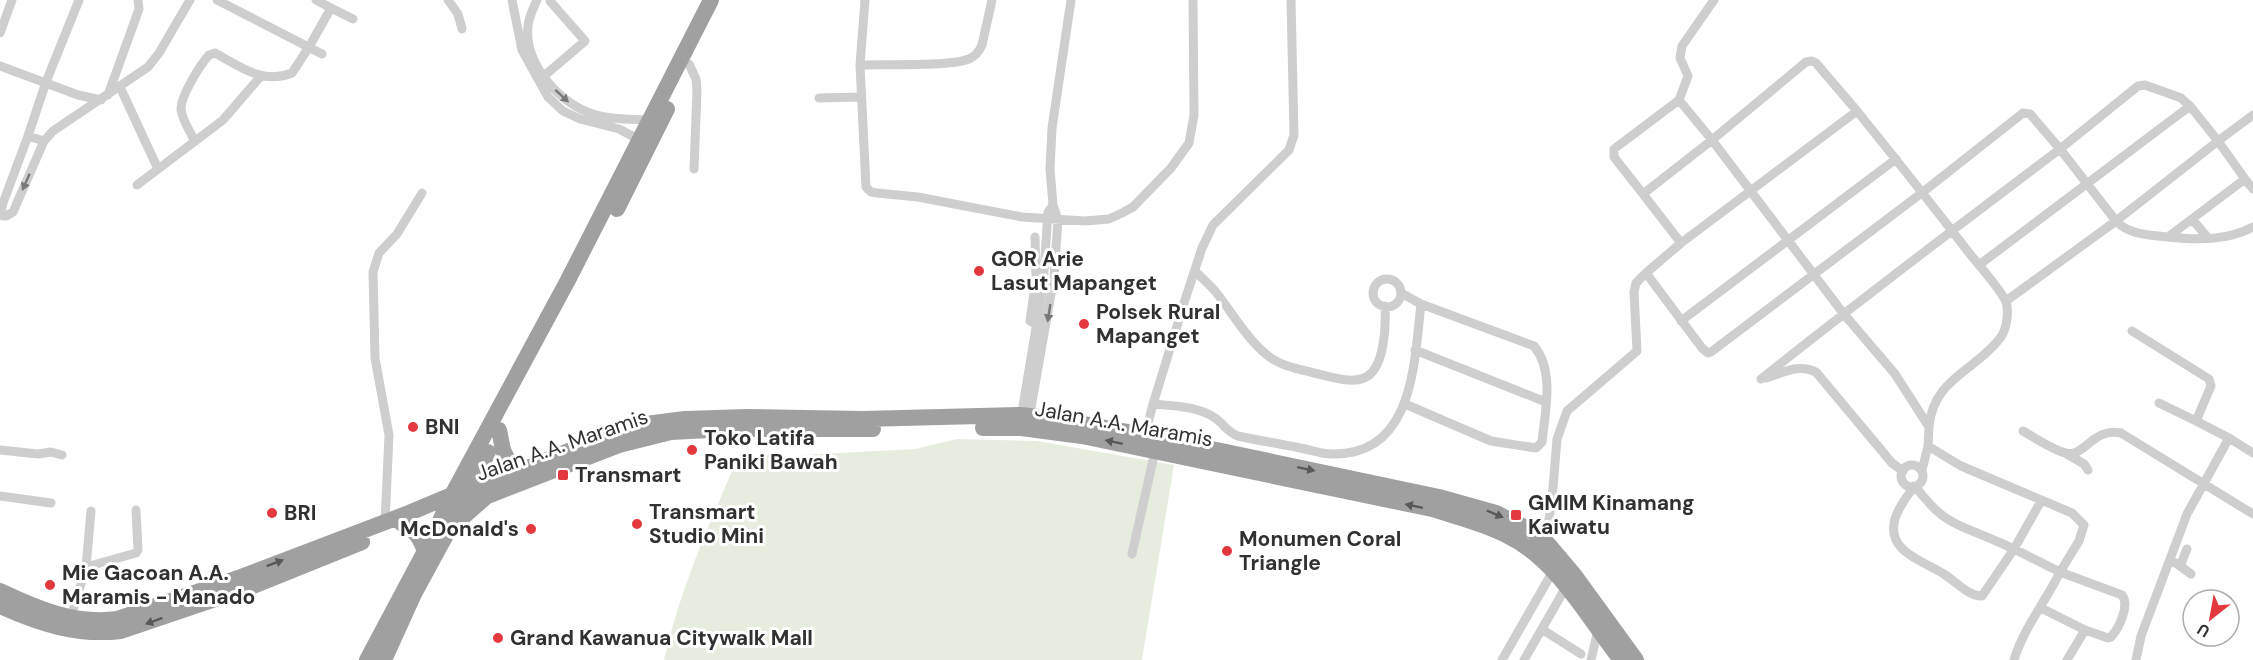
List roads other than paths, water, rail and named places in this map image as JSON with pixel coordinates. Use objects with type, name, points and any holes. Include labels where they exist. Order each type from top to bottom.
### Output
[{"type":"highway","points":[[471,489],[517,385],[595,226],[711,0]]},
{"type":"highway","points":[[367,660],[424,549],[453,502],[497,414],[517,385],[607,228],[722,0]]},
{"type":"highway","points":[[0,591],[33,606],[71,617],[102,621],[117,619],[385,523],[453,502],[471,489],[610,434],[646,424],[674,420],[747,417],[1025,422],[1058,419],[1145,435],[1481,508],[1526,527],[1548,544],[1575,576],[1636,660]]},
{"type":"highway","name":"Jalan A.A. Maramis","points":[[0,606],[51,627],[100,634],[121,632],[305,566],[453,502],[487,496],[619,445],[670,432],[1025,422],[1432,509],[1506,535],[1536,554],[1553,571],[1621,660]]},
{"type":"highway","points":[[499,430],[503,450],[513,473]]},
{"type":"highway","points":[[446,532],[487,496]]},
{"type":"highway","points":[[384,660],[446,532],[453,502]]},
{"type":"highway","points":[[402,524],[417,534],[424,549]]},
{"type":"street","points":[[0,33],[12,0]]},
{"type":"street","points":[[79,0],[46,82],[3,203],[1,211],[3,216],[13,212],[44,141],[53,131],[120,87],[153,62],[189,0]]},
{"type":"street","points":[[104,98],[139,9],[138,0]]},
{"type":"street","points":[[217,0],[322,54]]},
{"type":"street","points":[[316,0],[353,19]]},
{"type":"street","points":[[447,0],[458,14],[462,29]]},
{"type":"street","points":[[865,0],[860,65],[866,187],[870,192],[918,197],[1003,214],[1085,221],[1109,219],[1122,213],[1139,201],[1184,153],[1192,131],[1194,115],[1193,0]]},
{"type":"street","points":[[860,65],[939,63],[972,58],[982,45],[992,0]]},
{"type":"street","points":[[1025,422],[1054,278],[1058,220],[1053,205],[1050,168],[1052,128],[1071,0]]},
{"type":"street","points":[[1145,435],[1202,248],[1214,225],[1289,150],[1294,135],[1291,0]]},
{"type":"street","points":[[1681,243],[1614,157],[1614,149],[1680,99],[1688,76],[1680,58],[1682,46],[1714,0]]},
{"type":"street","points":[[544,76],[585,41],[550,1]]},
{"type":"street","points":[[535,4],[529,18],[528,36],[535,61],[544,76],[566,101],[580,109],[607,117],[648,120]]},
{"type":"street","points":[[535,4],[528,10],[513,5],[522,50],[548,97],[563,111],[580,119],[619,129],[638,139]]},
{"type":"street","points":[[195,141],[181,106],[209,55],[215,53],[260,77],[276,77],[292,73],[331,8]]},
{"type":"street","points":[[1643,194],[1810,61],[1816,63],[1923,192],[2006,301],[2007,322],[2001,336],[1943,388],[1935,403],[1929,427],[1922,480],[1914,486],[1895,519],[1893,529],[1896,544],[1903,551],[1944,574],[1970,593],[1982,597],[2014,549],[2041,501]]},
{"type":"street","points":[[689,64],[696,79],[697,90],[694,169]]},
{"type":"street","points":[[0,66],[78,95],[104,98]]},
{"type":"street","points":[[137,185],[232,112],[260,77]]},
{"type":"street","points":[[1903,471],[1892,463],[1816,372],[1807,367],[1793,368],[1761,379],[1843,313],[2142,85],[2181,98],[2190,106],[2253,189]]},
{"type":"street","points":[[120,87],[158,170]]},
{"type":"street","points":[[819,98],[861,97]]},
{"type":"street","points":[[1680,99],[1843,313],[1895,374],[1929,427]]},
{"type":"street","points":[[1979,265],[2190,106]]},
{"type":"street","points":[[1548,544],[1557,440],[1567,411],[1637,351],[1634,292],[1636,283],[1681,243],[1752,192],[1857,111]]},
{"type":"street","points":[[1646,273],[1708,353],[1923,192],[2023,113],[2030,114],[2123,228],[2168,237],[2208,238],[2244,232],[2253,227]]},
{"type":"street","points":[[2006,301],[2116,221],[2253,115]]},
{"type":"street","points":[[28,136],[44,141]]},
{"type":"street","points":[[1681,321],[1896,159]]},
{"type":"street","points":[[2168,237],[2246,179]]},
{"type":"street","points":[[385,523],[389,435],[375,358],[373,272],[379,253],[397,234],[422,193]]},
{"type":"street","points":[[1025,422],[1043,286],[1047,219],[1048,212],[1053,205]]},
{"type":"street","points":[[2192,219],[2208,238]]},
{"type":"street","points":[[1035,237],[1036,278],[1030,323],[1038,326]]},
{"type":"street","points":[[1196,272],[1214,290],[1267,356],[1292,368],[1334,378],[1358,379],[1372,373],[1383,345],[1385,306]]},
{"type":"street","points":[[1392,279],[1400,288],[1401,293],[1396,303],[1385,306],[1375,300],[1373,295],[1376,284],[1392,279]]},
{"type":"street","points":[[1401,293],[1421,304],[1534,346],[1543,361],[1547,380],[1542,442],[1536,448],[1491,441],[1405,404]]},
{"type":"street","points":[[1153,404],[1205,413],[1217,419],[1228,432],[1247,438],[1329,454],[1360,452],[1384,436],[1400,415],[1405,404],[1410,386],[1421,304]]},
{"type":"street","points":[[2132,331],[2209,379],[2211,386],[2196,421]]},
{"type":"street","points":[[1415,350],[1546,402]]},
{"type":"street","points":[[2159,403],[2229,438],[2253,453]]},
{"type":"street","points":[[2023,431],[2084,464],[2088,470]]},
{"type":"street","points":[[2067,454],[2077,452],[2099,435],[2115,432],[2141,444],[2253,514]]},
{"type":"street","points":[[1243,456],[1247,438]]},
{"type":"street","points":[[2136,660],[2141,636],[2187,514],[2229,438]]},
{"type":"street","points":[[1928,446],[1961,466],[2072,513],[2084,525],[2079,541],[2060,572],[2014,660]]},
{"type":"street","points":[[0,450],[38,454],[51,452],[62,455]]},
{"type":"street","points":[[1132,554],[1155,451]]},
{"type":"street","points":[[1922,470],[1914,465],[1907,466],[1903,471],[1903,481],[1908,486],[1914,486],[1937,511],[1948,519],[2060,572],[2124,597],[2125,602],[2122,616],[2111,637],[2103,637],[2085,630],[2041,608]]},
{"type":"street","points":[[0,496],[51,503]]},
{"type":"street","points":[[86,567],[136,554],[138,550],[136,510]]},
{"type":"street","points":[[71,617],[86,567],[91,511]]},
{"type":"street","points":[[2180,566],[2187,549]]},
{"type":"street","points":[[2170,560],[2191,574]]},
{"type":"street","points":[[1502,660],[1553,571]]},
{"type":"street","points":[[1524,660],[1566,587]]},
{"type":"street","points":[[1543,630],[1581,654]]},
{"type":"street","points":[[1591,660],[1598,630]]},
{"type":"street","points":[[2067,660],[2085,630]]},
{"type":"place","name":"GOR Arie Lasut Mapanget","points":[[979,271]]},
{"type":"place","name":"Polsek Rural Mapanget","points":[[1084,324]]},
{"type":"place","name":"BNI","points":[[413,427]]},
{"type":"place","name":"Toko Latifa Paniki Bawah","points":[[692,450]]},
{"type":"place","name":"Transmart","points":[[563,475]]},
{"type":"place","name":"BRI","points":[[272,513]]},
{"type":"place","name":"GMIM Kinamang Kaiwatu","points":[[1516,515]]},
{"type":"place","name":"Transmart Studio Mini","points":[[637,524]]},
{"type":"place","name":"McDonald's","points":[[531,529]]},
{"type":"place","name":"Monumen Coral Triangle","points":[[1227,551]]},
{"type":"place","name":"Mie Gacoan A.A. Maramis - Manado","points":[[50,585]]},
{"type":"place","name":"Grand Kawanua Citywalk Mall","points":[[498,638]]}]
